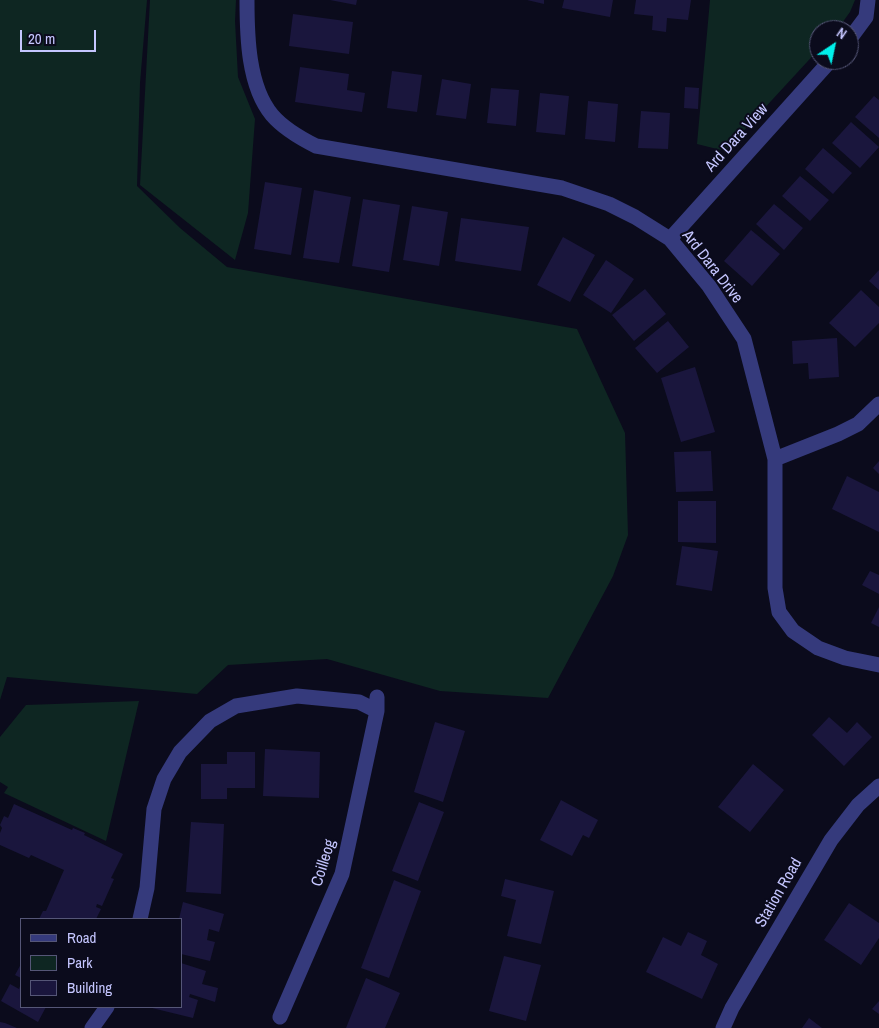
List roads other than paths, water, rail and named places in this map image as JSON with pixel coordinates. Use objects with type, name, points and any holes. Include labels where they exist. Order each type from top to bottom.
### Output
[{"type":"street","name":"Ard Dara Drive","points":[[247,0],[247,23],[253,75],[261,96],[272,116],[294,135],[316,146],[562,188],[604,202],[635,217],[670,239],[709,286],[744,339],[775,459],[775,588],[779,612],[793,630],[818,648],[845,658],[879,665]]},
{"type":"street","points":[[859,26],[866,17],[868,0]]},
{"type":"street","name":"Ard Dara View","points":[[670,239],[821,70]]},
{"type":"street","points":[[775,459],[858,424],[879,404]]},
{"type":"street","name":"Coilleog","points":[[140,918],[147,888],[154,809],[164,779],[180,752],[210,721],[236,706],[297,696],[377,704],[342,874],[280,1017]]},
{"type":"street","name":"Station Road","points":[[723,1028],[742,991],[831,840],[858,805],[879,786]]},
{"type":"street","points":[[92,1028],[105,1008]]}]
